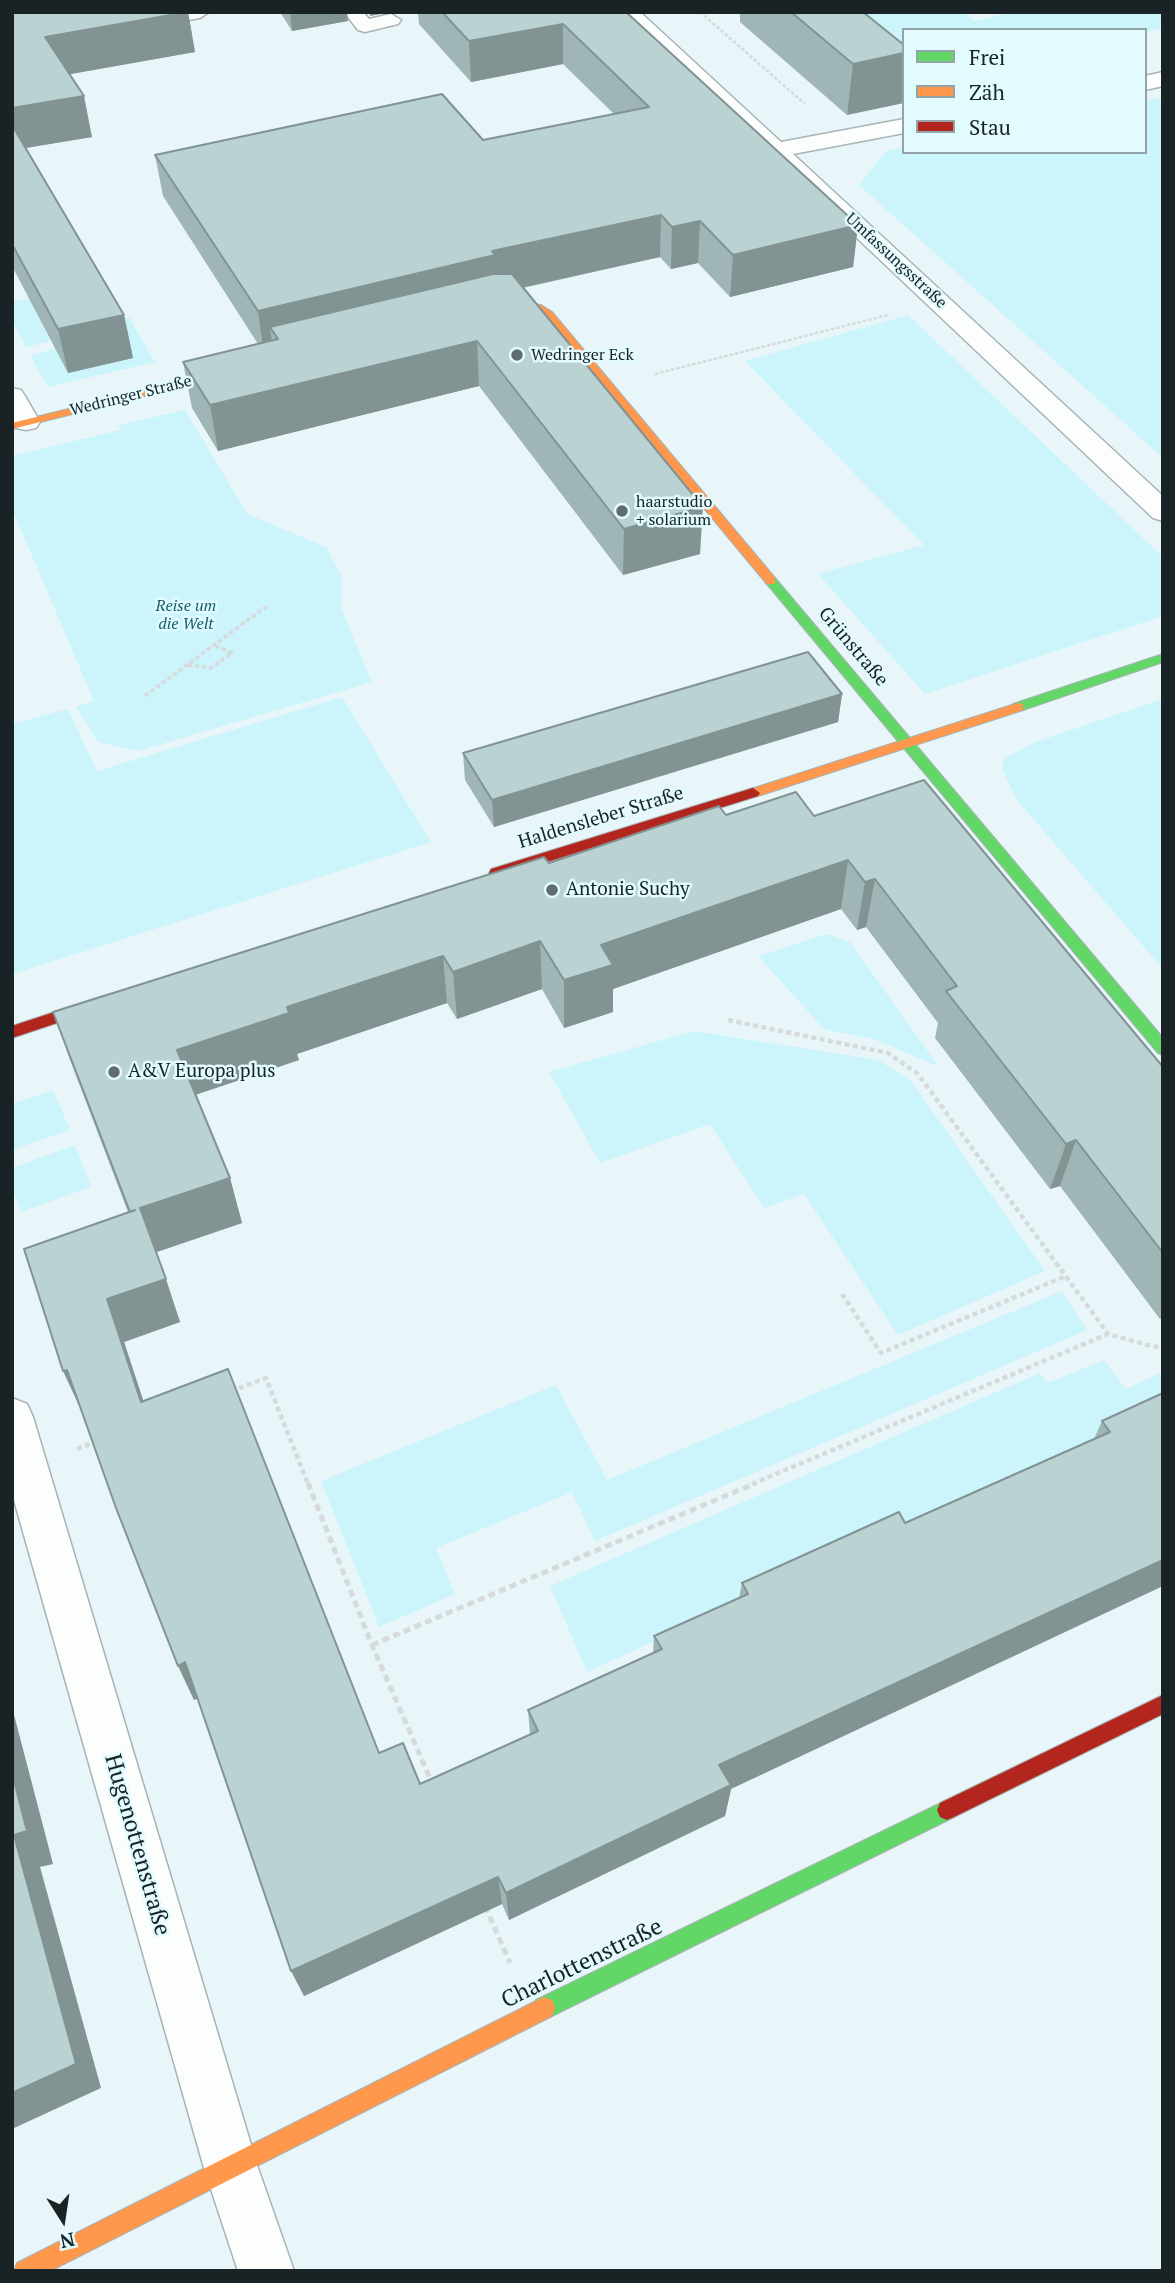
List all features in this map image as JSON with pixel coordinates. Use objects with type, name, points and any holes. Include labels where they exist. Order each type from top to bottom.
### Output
[{"type":"street","name":"Umfassungsstraße","points":[[628,12],[1163,512]]},
{"type":"street","points":[[775,150],[902,126]]},
{"type":"street","name":"Grünstraße","points":[[468,316],[520,306],[543,309],[1163,1049]]},
{"type":"street","name":"Wedringer Straße","points":[[19,424],[257,366]]},
{"type":"street","points":[[12,396],[19,424]]},
{"type":"street","name":"Haldensleber Straße","points":[[478,879],[906,745],[1163,658]]},
{"type":"street","points":[[12,1032],[120,997]]},
{"type":"street","name":"Hugenottenstraße","points":[[12,1417],[231,2168],[266,2271]]},
{"type":"street","name":"Charlottenstraße","points":[[25,2271],[532,2014],[1163,1704]]},
{"type":"lane","points":[[123,24],[200,12]]},
{"type":"lane","points":[[353,12],[365,26],[391,20]]},
{"type":"path","points":[[701,12],[843,137]]},
{"type":"path","points":[[608,386],[940,302]]},
{"type":"path","points":[[145,696],[267,606]]},
{"type":"path","points":[[187,665],[211,668],[232,653],[213,645]]},
{"type":"path","points":[[728,1020],[887,1053],[918,1074],[1108,1334],[1155,1348],[1163,1344]]},
{"type":"path","points":[[842,1294],[881,1353],[1066,1276]]},
{"type":"path","points":[[372,1645],[1108,1334]]},
{"type":"path","points":[[228,1392],[266,1378],[372,1645],[433,1785]]},
{"type":"path","points":[[27,1467],[103,1439]]},
{"type":"path","points":[[482,1899],[532,2014]]},
{"type":"green space","points":[[799,12],[964,12],[974,21],[1017,12],[1163,12],[1163,29],[1147,32],[1147,28],[902,28],[902,99]]},
{"type":"green space","points":[[1163,98],[1163,458],[859,185],[886,151],[902,148],[902,154],[1147,154],[1147,101]]},
{"type":"green space","points":[[29,298],[51,341],[26,347],[12,320],[12,302]]},
{"type":"green space","points":[[908,315],[1163,557],[1163,616],[925,694],[818,574],[924,545],[745,361]]},
{"type":"green space","points":[[129,317],[155,362],[48,387],[30,355],[55,349],[112,321]]},
{"type":"green space","name":"Reise um die Welt","points":[[185,410],[247,514],[326,547],[342,577],[341,608],[372,682],[138,751],[98,742],[76,707],[94,701],[12,509],[12,456],[120,430],[119,425]]},
{"type":"green space","points":[[342,697],[431,842],[12,974],[12,724],[68,709],[97,771]]},
{"type":"green space","points":[[1163,699],[1163,969],[1017,800],[1002,769],[1005,758],[1033,743]]},
{"type":"green space","points":[[827,934],[850,942],[939,1067],[877,1040],[824,1029],[758,956]]},
{"type":"green space","points":[[694,1031],[878,1060],[911,1081],[1045,1271],[898,1335],[804,1194],[764,1208],[710,1124],[600,1163],[549,1072]]},
{"type":"green space","points":[[53,1090],[70,1130],[12,1150],[12,1104]]},
{"type":"green space","points":[[75,1145],[91,1187],[21,1212],[12,1187],[12,1168]]},
{"type":"green space","points":[[1062,1291],[1087,1330],[595,1541],[572,1492],[436,1548],[455,1594],[379,1627],[321,1481],[556,1385],[607,1480]]},
{"type":"green space","points":[[1104,1360],[1126,1389],[1163,1372],[1163,1408],[587,1672],[550,1586],[1040,1373],[1048,1383]]},
{"type":"building","points":[[12,12],[188,12],[45,37],[84,96],[12,108]]},
{"type":"building","points":[[442,12],[626,12],[858,225],[733,255],[700,221],[672,227],[661,215],[492,251],[495,255],[258,311],[155,155],[442,94],[483,140],[649,107],[563,24],[469,41]]},
{"type":"building","points":[[791,12],[863,12],[902,43],[902,53],[853,64]]},
{"type":"building","points":[[12,125],[124,315],[58,329],[12,244]]},
{"type":"building","points":[[493,274],[512,274],[703,507],[624,529],[477,341],[210,405],[183,362],[278,339],[270,327]]},
{"type":"building","points":[[808,652],[842,694],[492,800],[463,753]]},
{"type":"building","points":[[924,780],[1163,1067],[1163,1253],[1076,1140],[1066,1144],[946,991],[957,986],[875,879],[865,882],[848,860],[601,945],[613,965],[564,980],[540,941],[453,972],[443,956],[287,1007],[289,1013],[177,1050],[230,1178],[140,1208],[166,1279],[107,1299],[141,1402],[228,1369],[379,1753],[403,1743],[420,1784],[538,1731],[528,1710],[662,1649],[654,1636],[748,1594],[742,1583],[899,1512],[905,1523],[1110,1432],[1102,1421],[1163,1393],[1163,1560],[719,1765],[731,1785],[506,1893],[498,1877],[291,1971],[185,1662],[178,1666],[116,1508],[67,1370],[63,1371],[24,1249],[130,1212],[53,1012],[544,857],[549,863],[719,806],[726,815],[796,792],[814,816]]},
{"type":"building","points":[[12,1773],[27,1831],[14,1835],[76,2064],[12,2093]]},
{"type":"traffic: fast","points":[[771,581],[1163,1049]]},
{"type":"traffic: fast","points":[[1018,707],[1163,658]]},
{"type":"traffic: fast","points":[[544,2008],[947,1810]]},
{"type":"traffic: slow","points":[[487,311],[525,306],[537,307],[548,314],[771,581]]},
{"type":"traffic: slow","points":[[12,426],[238,370]]},
{"type":"traffic: slow","points":[[753,793],[1018,707]]},
{"type":"traffic: slow","points":[[25,2271],[544,2008]]},
{"type":"traffic: jam","points":[[496,873],[753,793]]},
{"type":"traffic: jam","points":[[12,1032],[103,1002]]},
{"type":"traffic: jam","points":[[947,1810],[1163,1704]]},
{"type":"place","name":"Wedringer Eck","points":[[517,355]]},
{"type":"place","name":"haarstudio + solarium","points":[[622,511]]},
{"type":"place","name":"Antonie Suchy","points":[[552,890]]},
{"type":"place","name":"A&V Europa plus","points":[[114,1072]]}]
